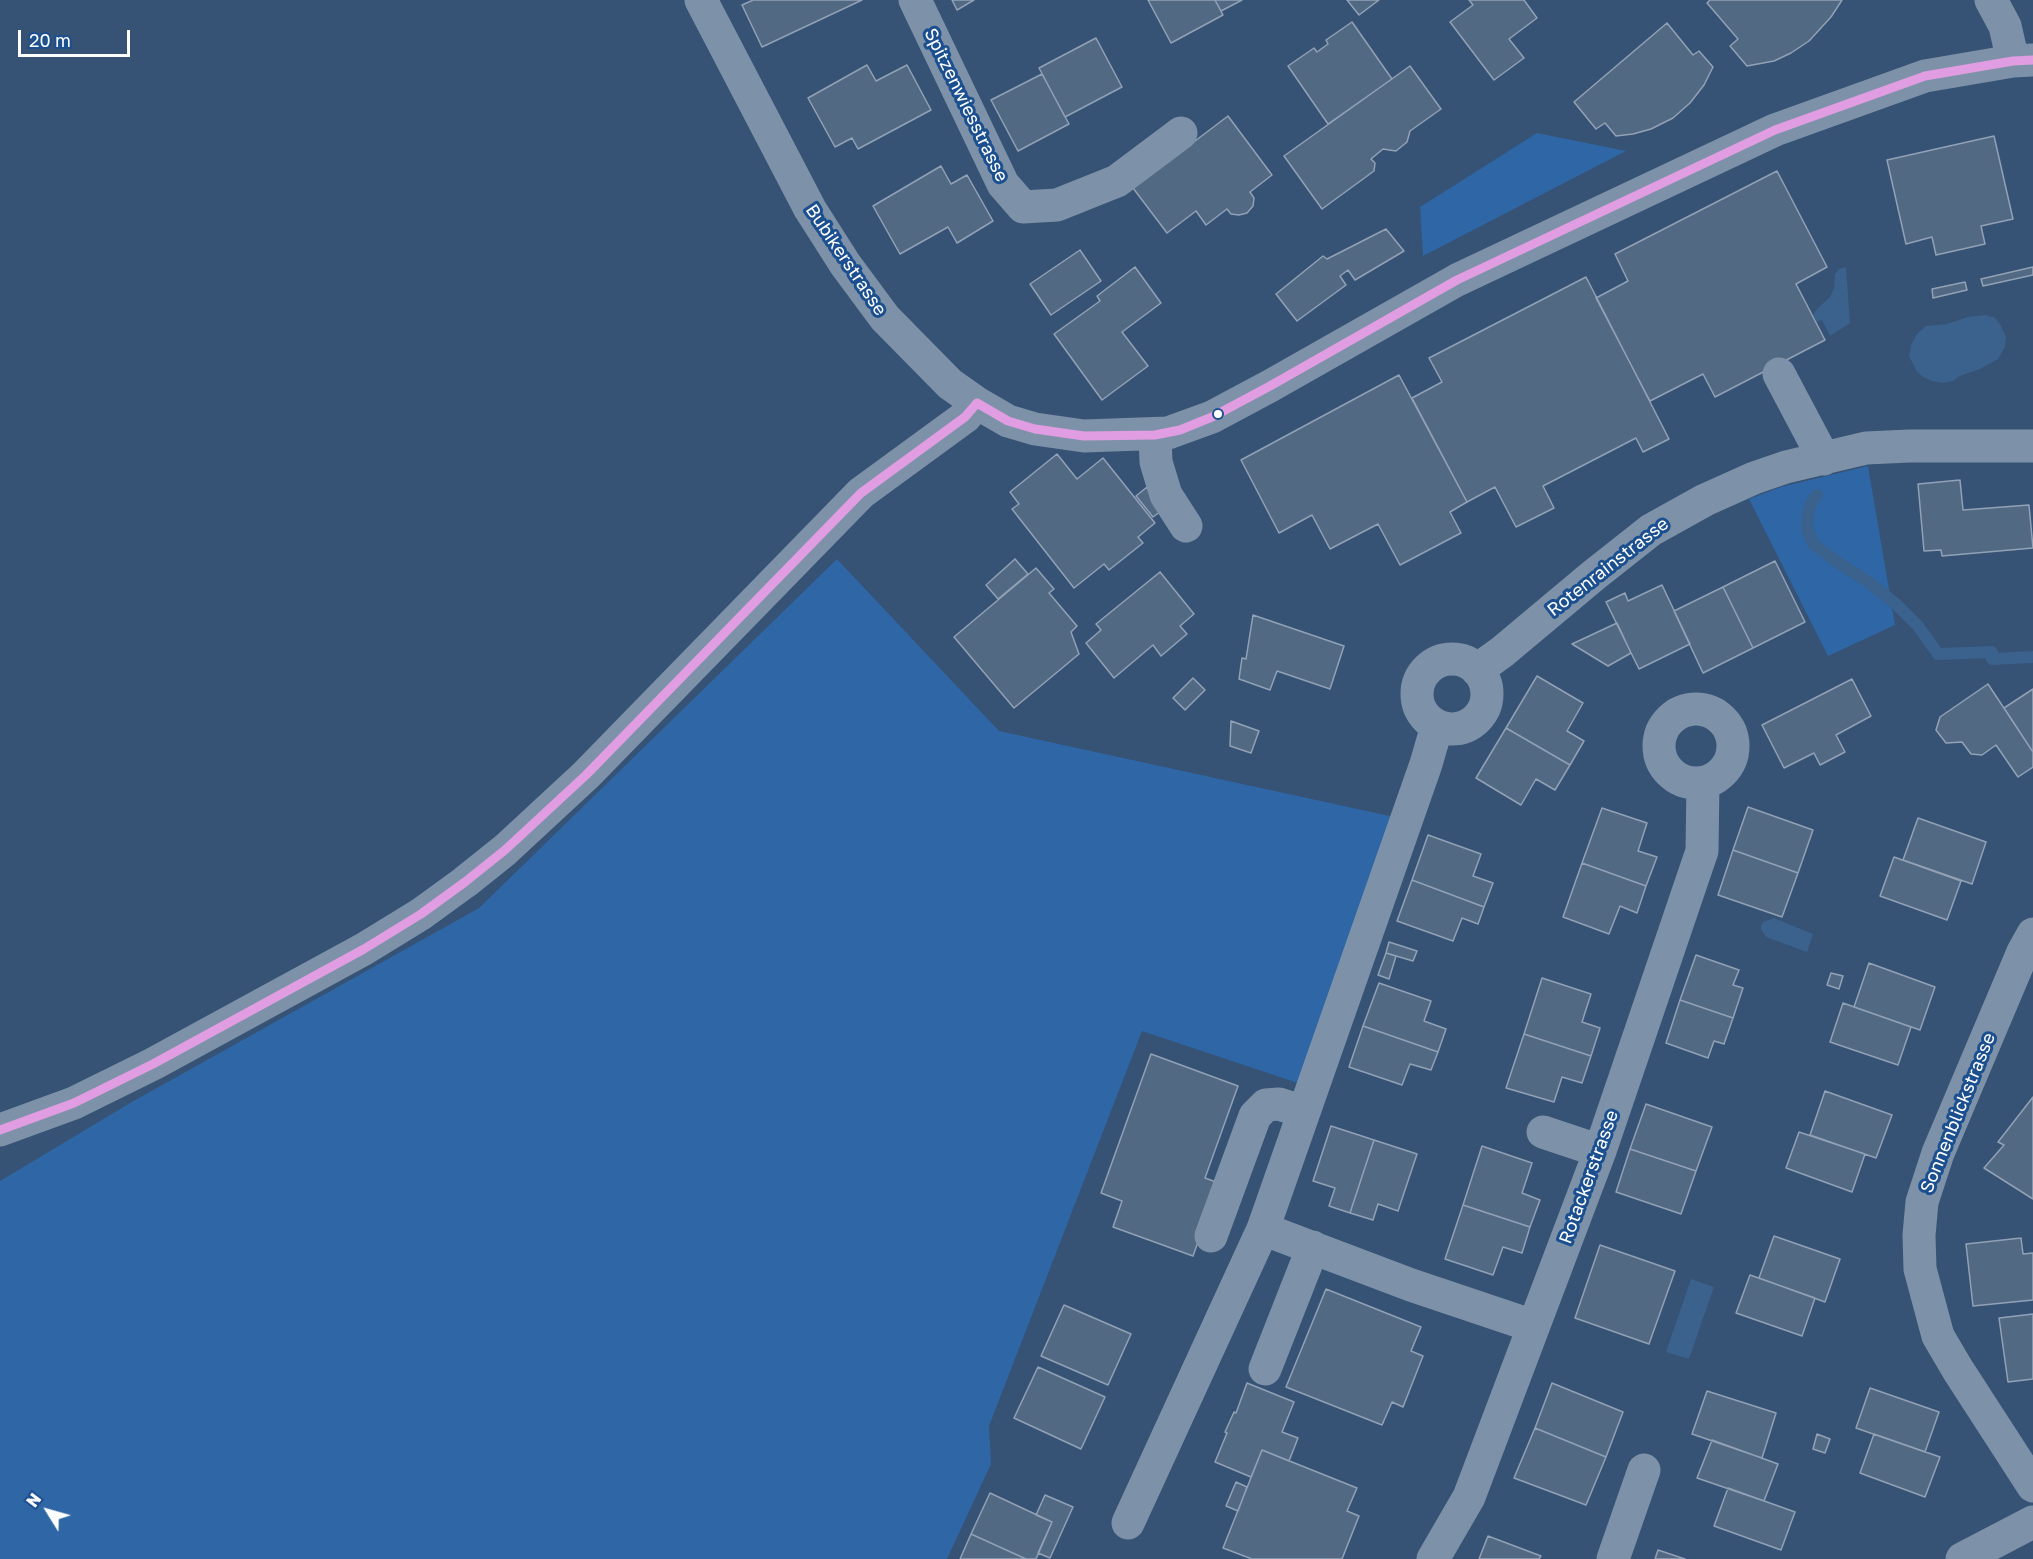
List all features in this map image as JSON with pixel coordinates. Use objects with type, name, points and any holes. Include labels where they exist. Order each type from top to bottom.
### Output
[{"type":"street","name":"Bubikerstrasse","points":[[701,0],[810,209],[845,264],[885,318],[950,384],[977,403],[1008,421],[1035,429],[1084,436],[1155,435],[1180,430],[1212,417],[1457,280],[1775,130],[1925,76],[2023,60]]},
{"type":"street","name":"Spitzenwiesstrasse","points":[[915,0],[1003,184],[1023,207],[1057,205],[1117,181],[1181,133]]},
{"type":"street","points":[[1991,0],[2023,60]]},
{"type":"street","points":[[1779,374],[1824,459]]},
{"type":"street","points":[[0,1130],[74,1103],[153,1064],[364,949],[421,914],[465,882],[505,850],[586,775],[861,493],[965,417],[977,403]]},
{"type":"street","points":[[1155,435],[1156,462],[1166,495],[1186,526]]},
{"type":"street","name":"Rotenrainstrasse","points":[[1477,670],[1626,549],[1678,514],[1754,478],[1786,467],[1866,448],[2033,446]]},
{"type":"street","points":[[1453,659],[1467,662],[1477,670],[1486,686],[1486,704],[1477,720],[1461,729],[1443,729],[1427,720],[1418,705],[1417,687],[1425,671],[1440,660],[1453,659]]},
{"type":"street","points":[[1128,1522],[1263,1228],[1426,764],[1437,726]]},
{"type":"street","name":"Rotackerstrasse","points":[[1433,1559],[1469,1497],[1600,1150],[1702,851],[1703,783]]},
{"type":"street","name":"Sonnenblickstrasse","points":[[2033,934],[2023,952],[1938,1153],[1922,1202],[1919,1235],[1920,1269],[1938,1336],[2033,1486]]},
{"type":"street","points":[[1211,1236],[1255,1116],[1266,1105],[1273,1104],[1304,1112]]},
{"type":"street","points":[[1543,1132],[1600,1150]]},
{"type":"street","points":[[1263,1228],[1411,1285],[1533,1326]]},
{"type":"street","points":[[1265,1369],[1313,1247]]},
{"type":"street","points":[[1613,1559],[1644,1470]]},
{"type":"street","points":[[1962,1559],[2033,1522]]},
{"type":"shaded area","points":[[1537,133],[1626,151],[1423,256],[1420,207]]},
{"type":"shaded area","points":[[1846,267],[1850,323],[1830,336],[1822,320],[1817,322],[1813,315],[1830,297],[1834,288],[1835,274],[1839,269]]},
{"type":"shaded area","points":[[1985,315],[1994,317],[2006,337],[2005,347],[1998,359],[1953,381],[1943,383],[1932,381],[1917,372],[1909,356],[1911,345],[1917,334],[1926,326],[1947,324],[1968,317]]},
{"type":"shaded area","points":[[1868,466],[1895,625],[1828,656],[1749,499],[1781,487]]},
{"type":"shaded area","points":[[837,559],[999,731],[1399,818],[1304,1085],[1142,1031],[989,1426],[991,1464],[947,1559],[0,1559],[0,1181],[130,1103],[479,908]]},
{"type":"shaded area","points":[[1774,918],[1813,934],[1807,952],[1766,937],[1761,926],[1763,922]]},
{"type":"shaded area","points":[[1691,1279],[1714,1287],[1689,1359],[1666,1352]]},
{"type":"building","points":[[753,0],[862,0],[762,47],[742,5]]},
{"type":"building","points":[[952,0],[974,0],[957,10]]},
{"type":"building","points":[[1148,0],[1215,0],[1223,15],[1171,43]]},
{"type":"building","points":[[1215,0],[1242,0],[1221,11]]},
{"type":"building","points":[[1347,0],[1379,0],[1359,15]]},
{"type":"building","points":[[1469,0],[1524,0],[1537,18],[1509,39],[1524,58],[1494,80],[1450,22],[1473,5]]},
{"type":"building","points":[[1710,0],[1842,0],[1831,17],[1809,41],[1774,61],[1747,66],[1730,46],[1738,39],[1707,3]]},
{"type":"building","points":[[1352,22],[1392,79],[1328,124],[1288,66],[1314,48],[1317,52],[1328,44],[1326,40]]},
{"type":"building","points":[[1667,23],[1693,55],[1699,51],[1713,67],[1704,85],[1690,103],[1673,118],[1651,129],[1616,136],[1605,123],[1596,129],[1574,102]]},
{"type":"building","points":[[1096,38],[1122,87],[1065,117],[1039,68]]},
{"type":"building","points":[[867,65],[876,81],[907,65],[931,110],[858,149],[852,138],[835,147],[808,98]]},
{"type":"building","points":[[1410,66],[1441,109],[1410,131],[1407,142],[1396,151],[1383,149],[1371,159],[1375,163],[1374,171],[1322,209],[1284,156]]},
{"type":"building","points":[[1042,74],[1069,124],[1018,151],[991,100]]},
{"type":"building","points":[[1228,116],[1272,175],[1250,192],[1254,198],[1253,206],[1247,213],[1231,214],[1227,209],[1206,225],[1196,211],[1167,233],[1133,188]]},
{"type":"building","points":[[1994,136],[2013,219],[1981,226],[1985,244],[1936,255],[1932,237],[1906,244],[1887,160]]},
{"type":"building","points":[[941,166],[951,184],[967,175],[993,221],[957,243],[948,227],[900,254],[873,206]]},
{"type":"building","points":[[1777,171],[1827,267],[1796,284],[1825,340],[1715,397],[1703,374],[1650,401],[1596,298],[1628,281],[1615,254]]},
{"type":"building","points":[[1386,229],[1404,251],[1355,280],[1348,270],[1340,276],[1346,285],[1297,321],[1276,294],[1323,256],[1327,259]]},
{"type":"building","points":[[1080,250],[1101,281],[1051,315],[1030,284]]},
{"type":"building","points":[[1135,267],[1161,303],[1122,332],[1148,366],[1102,400],[1054,334],[1100,301],[1097,296]]},
{"type":"building","points":[[2033,267],[2033,275],[1983,286],[1981,279]]},
{"type":"building","points":[[1586,277],[1669,439],[1643,452],[1636,438],[1543,486],[1554,508],[1516,527],[1495,487],[1467,502],[1412,398],[1442,382],[1429,358]]},
{"type":"building","points":[[1965,282],[1967,290],[1933,298],[1932,289]]},
{"type":"building","points":[[1399,375],[1467,502],[1450,512],[1461,533],[1400,565],[1378,524],[1330,549],[1312,515],[1279,533],[1241,460]]},
{"type":"building","points":[[1057,454],[1077,479],[1103,458],[1155,523],[1138,537],[1143,543],[1109,570],[1104,564],[1074,588],[1012,509],[1019,504],[1010,492]]},
{"type":"building","points":[[1960,480],[1963,510],[2029,505],[2033,548],[1942,556],[1941,550],[1924,551],[1918,484]]},
{"type":"building","points":[[1147,487],[1164,509],[1153,517],[1136,496]]},
{"type":"building","points":[[1015,559],[1028,574],[998,599],[986,585]]},
{"type":"building","points":[[1775,561],[1805,622],[1753,648],[1723,587]]},
{"type":"building","points":[[1036,568],[1054,589],[1049,593],[1077,626],[1071,632],[1079,654],[1014,708],[954,637]]},
{"type":"building","points":[[1160,572],[1194,614],[1180,626],[1187,634],[1161,656],[1153,645],[1114,678],[1086,643],[1101,630],[1096,624]]},
{"type":"building","points":[[1662,585],[1690,644],[1639,669],[1606,602],[1625,593],[1628,601]]},
{"type":"building","points":[[1723,587],[1753,648],[1703,673],[1674,611]]},
{"type":"building","points":[[1253,615],[1344,646],[1330,689],[1277,671],[1270,690],[1239,679],[1242,658],[1246,659]]},
{"type":"building","points":[[1617,623],[1631,653],[1608,666],[1572,644]]},
{"type":"building","points":[[1537,676],[1583,703],[1567,731],[1584,741],[1570,765],[1506,728]]},
{"type":"building","points":[[1193,678],[1205,690],[1185,710],[1173,698]]},
{"type":"building","points":[[1852,679],[1871,716],[1836,735],[1845,752],[1820,765],[1814,753],[1784,768],[1762,725]]},
{"type":"building","points":[[1988,684],[2033,752],[2033,767],[2018,777],[1996,745],[1982,755],[1971,754],[1962,742],[1946,743],[1936,730],[1940,717]]},
{"type":"building","points":[[2033,689],[2033,752],[2004,708]]},
{"type":"building","points":[[1231,721],[1259,731],[1251,753],[1230,746]]},
{"type":"building","points":[[1506,728],[1570,765],[1555,790],[1536,779],[1521,805],[1476,778]]},
{"type":"building","points":[[1748,807],[1813,830],[1798,873],[1733,850]]},
{"type":"building","points":[[1602,808],[1647,823],[1638,851],[1657,857],[1646,886],[1582,863]]},
{"type":"building","points":[[1918,818],[1986,842],[1972,884],[1903,860]]},
{"type":"building","points":[[1428,835],[1481,854],[1473,876],[1493,883],[1484,907],[1412,880]]},
{"type":"building","points":[[1733,850],[1798,873],[1782,917],[1718,895]]},
{"type":"building","points":[[1894,857],[1961,881],[1947,920],[1880,896]]},
{"type":"building","points":[[1582,863],[1646,886],[1637,913],[1620,906],[1609,934],[1563,917]]},
{"type":"building","points":[[1412,880],[1484,907],[1478,924],[1462,918],[1453,941],[1397,921]]},
{"type":"building","points":[[1389,942],[1417,951],[1413,961],[1386,953]]},
{"type":"building","points":[[1386,953],[1396,956],[1389,979],[1378,975]]},
{"type":"building","points":[[1696,955],[1739,970],[1733,985],[1743,988],[1733,1018],[1680,1000]]},
{"type":"building","points":[[1869,963],[1935,987],[1920,1030],[1854,1007]]},
{"type":"building","points":[[1831,973],[1843,976],[1839,989],[1827,985]]},
{"type":"building","points":[[1542,978],[1591,994],[1582,1022],[1600,1028],[1591,1056],[1524,1034]]},
{"type":"building","points":[[1379,983],[1431,1001],[1424,1021],[1446,1029],[1438,1052],[1363,1026]]},
{"type":"building","points":[[1680,1000],[1733,1018],[1724,1044],[1714,1041],[1708,1058],[1666,1043]]},
{"type":"building","points":[[1843,1003],[1911,1027],[1898,1065],[1830,1042]]},
{"type":"building","points":[[1363,1026],[1438,1052],[1431,1070],[1410,1064],[1402,1085],[1349,1067]]},
{"type":"building","points":[[1524,1034],[1591,1056],[1582,1083],[1562,1077],[1554,1102],[1506,1088]]},
{"type":"building","points":[[1151,1054],[1238,1086],[1205,1178],[1219,1183],[1193,1256],[1113,1227],[1122,1201],[1101,1193]]},
{"type":"building","points":[[1825,1091],[1892,1115],[1876,1158],[1810,1135]]},
{"type":"building","points":[[2033,1097],[2033,1199],[1984,1168],[2004,1145],[1998,1142]]},
{"type":"building","points":[[1646,1104],[1712,1127],[1696,1171],[1630,1149]]},
{"type":"building","points":[[1331,1126],[1374,1140],[1350,1213],[1329,1206],[1335,1188],[1313,1181]]},
{"type":"building","points":[[1799,1132],[1865,1154],[1852,1192],[1786,1168]]},
{"type":"building","points":[[1374,1140],[1417,1154],[1398,1211],[1378,1204],[1373,1220],[1350,1213]]},
{"type":"building","points":[[1482,1146],[1532,1163],[1522,1193],[1540,1200],[1530,1227],[1463,1205]]},
{"type":"building","points":[[1630,1149],[1696,1171],[1681,1214],[1616,1192]]},
{"type":"building","points":[[1463,1205],[1530,1227],[1522,1253],[1503,1247],[1493,1275],[1445,1259]]},
{"type":"building","points":[[1774,1236],[1840,1259],[1825,1302],[1759,1278]]},
{"type":"building","points":[[2021,1238],[2023,1254],[2033,1253],[2033,1300],[1973,1306],[1966,1244]]},
{"type":"building","points":[[1600,1245],[1675,1271],[1649,1344],[1575,1318]]},
{"type":"building","points":[[1750,1275],[1815,1298],[1802,1336],[1736,1313]]},
{"type":"building","points":[[1326,1289],[1421,1327],[1411,1351],[1423,1356],[1403,1407],[1392,1402],[1382,1425],[1286,1387]]},
{"type":"building","points":[[1064,1305],[1131,1334],[1108,1385],[1041,1356]]},
{"type":"building","points":[[2033,1314],[2033,1379],[2008,1382],[1999,1318]]},
{"type":"building","points":[[1038,1367],[1105,1397],[1081,1449],[1014,1418]]},
{"type":"building","points":[[1247,1383],[1294,1402],[1282,1432],[1298,1438],[1289,1461],[1262,1450],[1251,1477],[1215,1462],[1227,1433],[1225,1432],[1234,1412],[1236,1413]]},
{"type":"building","points":[[1552,1383],[1623,1412],[1606,1457],[1535,1428]]},
{"type":"building","points":[[1870,1388],[1939,1412],[1925,1452],[1856,1428]]},
{"type":"building","points":[[1707,1391],[1776,1413],[1762,1458],[1692,1434]]},
{"type":"building","points":[[1535,1428],[1606,1457],[1586,1505],[1514,1478]]},
{"type":"building","points":[[1817,1434],[1830,1439],[1825,1453],[1813,1449]]},
{"type":"building","points":[[1874,1434],[1940,1457],[1925,1497],[1860,1473]]},
{"type":"building","points":[[1712,1440],[1778,1464],[1764,1501],[1697,1478]]},
{"type":"building","points":[[1262,1450],[1357,1488],[1347,1511],[1359,1516],[1342,1559],[1252,1559],[1223,1548]]},
{"type":"building","points":[[1236,1482],[1247,1487],[1238,1511],[1226,1506]]},
{"type":"building","points":[[1728,1488],[1795,1512],[1781,1550],[1714,1526]]},
{"type":"building","points":[[990,1493],[1052,1522],[1036,1559],[1026,1559],[971,1534]]},
{"type":"building","points":[[1045,1495],[1073,1507],[1050,1558],[1038,1553],[1052,1522],[1036,1515]]},
{"type":"building","points":[[971,1534],[1026,1559],[960,1559]]},
{"type":"building","points":[[1488,1536],[1541,1556],[1539,1559],[1479,1559]]},
{"type":"building","points":[[1658,1550],[1685,1559],[1655,1559]]},
{"type":"waterway","points":[[1817,495],[1808,513],[1807,528],[1813,544],[1896,604],[1918,626],[1938,654],[1992,652],[1992,659],[2033,657]]},
{"type":"transit line","points":[[977,403],[1008,421],[1035,429],[1084,436],[1155,435],[1180,430],[1212,417],[1270,386],[1457,280],[1775,130],[1925,76],[2013,61],[2033,60]]},
{"type":"transit line","points":[[0,1130],[74,1103],[153,1064],[364,949],[421,914],[465,882],[505,850],[586,775],[861,493],[965,417],[977,403]]}]
